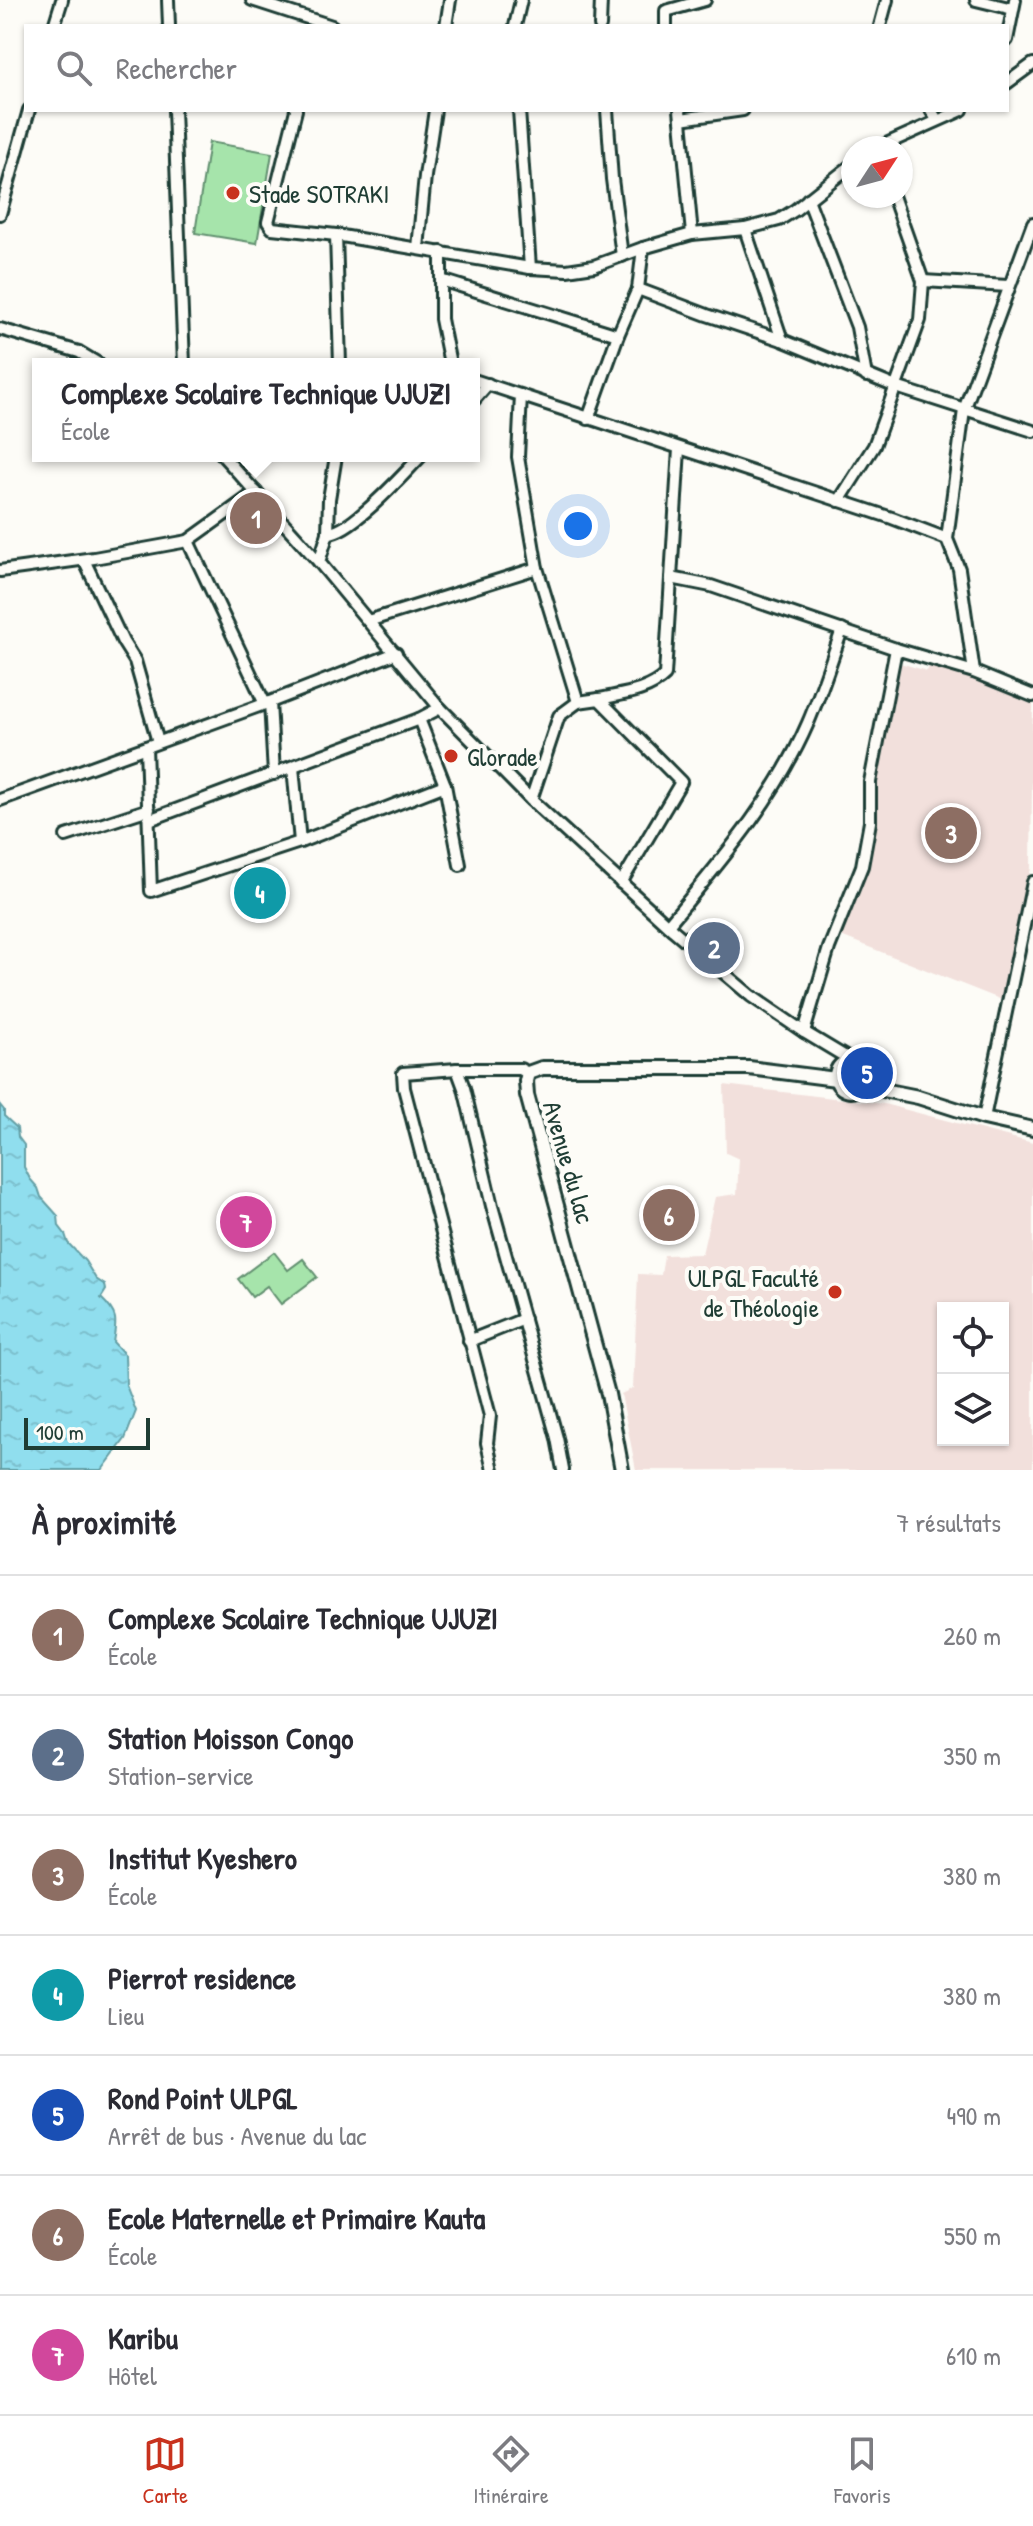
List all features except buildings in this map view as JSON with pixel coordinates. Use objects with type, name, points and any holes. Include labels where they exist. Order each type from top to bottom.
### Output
[{"type":"main road","points":[[863,1086],[864,1070],[854,1062],[846,1062],[839,1067],[836,1079],[840,1087],[847,1091],[863,1086],[918,1097],[984,1118],[1033,1129]]},
{"type":"main road","name":"Avenue du lac","points":[[622,1470],[608,1394],[527,1095],[528,1073],[542,1068],[749,1068],[836,1079]]},
{"type":"street","points":[[55,24],[62,0]]},
{"type":"street","points":[[168,0],[169,24]]},
{"type":"street","points":[[252,0],[319,24]]},
{"type":"street","points":[[446,24],[450,0]]},
{"type":"street","points":[[515,24],[521,0]]},
{"type":"street","points":[[600,24],[601,0]]},
{"type":"street","points":[[666,24],[666,11],[705,0]]},
{"type":"street","points":[[881,24],[887,0]]},
{"type":"street","points":[[976,0],[1014,4],[1009,30]]},
{"type":"street","points":[[1009,82],[1033,64]]},
{"type":"street","points":[[0,214],[28,112]]},
{"type":"street","points":[[174,112],[184,358]]},
{"type":"street","points":[[295,112],[269,225],[272,228],[336,235],[530,268],[567,270],[594,266],[692,234],[745,229],[779,220],[841,173]]},
{"type":"street","points":[[418,248],[435,112]]},
{"type":"street","points":[[519,112],[530,268]]},
{"type":"street","points":[[607,112],[622,256]]},
{"type":"street","points":[[692,234],[681,114],[712,112]]},
{"type":"street","points":[[932,112],[937,120]]},
{"type":"street","points":[[903,136],[957,112]]},
{"type":"street","points":[[808,199],[857,327],[866,376]]},
{"type":"street","points":[[839,501],[874,446],[920,320],[923,281],[897,208]]},
{"type":"street","points":[[974,672],[959,569],[947,539],[964,410],[1008,286],[1030,239],[1033,223]]},
{"type":"street","points":[[745,229],[782,340]]},
{"type":"street","points":[[336,235],[340,358]]},
{"type":"street","points":[[588,419],[638,289],[643,248]]},
{"type":"street","points":[[441,252],[441,319],[449,358]]},
{"type":"street","points":[[441,280],[618,335]]},
{"type":"street","points":[[923,281],[1008,286]]},
{"type":"street","points":[[638,289],[782,340],[896,387],[1033,431]]},
{"type":"street","points":[[0,329],[79,352],[89,358]]},
{"type":"street","points":[[480,382],[947,539]]},
{"type":"street","points":[[480,393],[488,384]]},
{"type":"street","points":[[521,395],[518,457],[537,568],[578,702]]},
{"type":"street","points":[[531,800],[559,716],[578,702],[645,688],[656,684],[665,675],[679,449]]},
{"type":"street","points":[[228,462],[319,562],[440,708],[531,800],[751,996],[854,1062]]},
{"type":"street","points":[[319,562],[328,533],[335,462]]},
{"type":"street","points":[[328,533],[341,531],[386,493],[415,462]]},
{"type":"street","points":[[0,571],[188,541],[256,492]]},
{"type":"street","points":[[188,541],[267,703],[274,774]]},
{"type":"street","points":[[84,560],[135,661],[158,742]]},
{"type":"street","points":[[368,621],[537,568]]},
{"type":"street","points":[[671,578],[711,586],[974,672],[1033,696]]},
{"type":"street","points":[[668,925],[753,819],[775,783],[808,724],[842,630]]},
{"type":"street","points":[[804,1032],[829,948],[862,866],[870,822],[870,782],[896,649]]},
{"type":"street","points":[[0,800],[396,653]]},
{"type":"street","points":[[599,699],[681,782],[621,883]]},
{"type":"street","points":[[66,836],[149,815],[274,774],[419,719],[440,708]]},
{"type":"street","points":[[419,719],[445,785],[460,865]]},
{"type":"street","points":[[146,747],[151,891],[300,842],[445,785]]},
{"type":"street","points":[[293,767],[300,842]]},
{"type":"street","points":[[984,1118],[1033,882]]},
{"type":"street","points":[[457,1069],[563,1470]]},
{"type":"street","points":[[493,1470],[487,1443],[490,1416],[404,1088],[403,1073],[520,1069],[528,1073]]},
{"type":"street","points":[[469,1341],[524,1319]]},
{"type":"shaded area","points":[[900,663],[927,671],[931,663],[1033,700],[1031,868],[1002,1000],[836,934],[869,867],[875,781]]},
{"type":"shaded area","name":"ULPGL Faculté de Théologie","points":[[724,1085],[884,1104],[1033,1143],[1033,1470],[636,1470],[621,1394],[633,1388],[638,1274],[661,1275],[664,1255],[702,1254],[715,1197],[737,1194],[739,1159],[726,1153]]},
{"type":"green space","name":"Stade SOTRAKI","points":[[209,142],[272,153],[257,243],[195,233]]},
{"type":"green space","points":[[274,1252],[288,1270],[303,1259],[317,1277],[281,1304],[267,1286],[252,1297],[238,1279]]},
{"type":"water","points":[[0,1105],[4,1116],[17,1128],[18,1137],[24,1145],[24,1167],[30,1179],[58,1216],[59,1226],[68,1243],[96,1279],[105,1285],[106,1290],[101,1298],[115,1318],[113,1342],[125,1355],[126,1385],[136,1411],[125,1439],[102,1470],[0,1470]]},
{"type":"place","name":"Stade SOTRAKI","points":[[233,193]]},
{"type":"place","name":"Complexe Scolaire Technique UJUZI","points":[[256,518]]},
{"type":"place","name":"Glorade","points":[[451,756]]},
{"type":"place","name":"Institut Kyeshero","points":[[951,833]]},
{"type":"place","name":"Pierrot residence","points":[[260,893]]},
{"type":"place","name":"Station Moisson Congo","points":[[714,948]]},
{"type":"place","name":"Rond Point ULPGL","points":[[867,1073]]},
{"type":"place","name":"Ecole Maternelle et Primaire Kauta","points":[[669,1215]]},
{"type":"place","name":"Karibu","points":[[246,1222]]},
{"type":"place","name":"ULPGL Faculté de Théologie","points":[[835,1292]]}]
